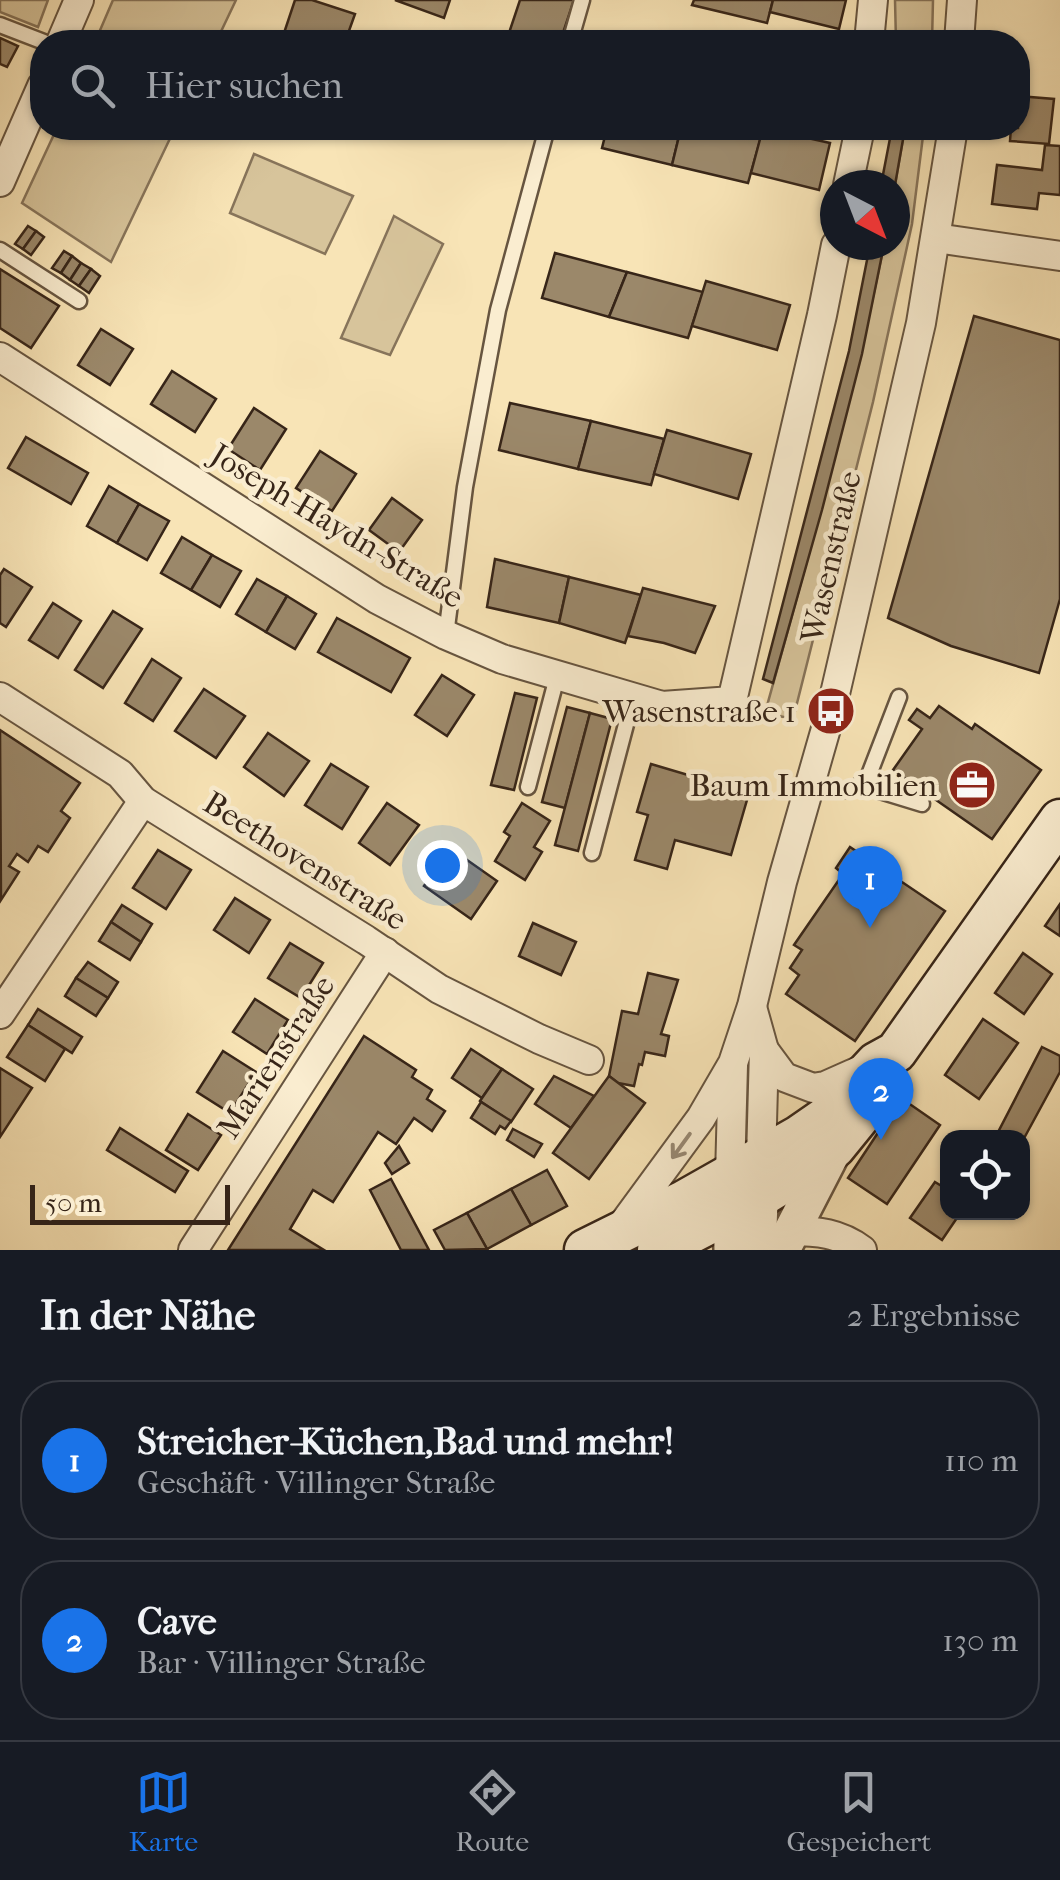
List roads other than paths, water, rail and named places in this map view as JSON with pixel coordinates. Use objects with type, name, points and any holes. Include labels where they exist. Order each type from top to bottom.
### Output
[{"type":"main road","points":[[600,1243],[743,1198],[886,1058],[1060,820]]},
{"type":"main road","points":[[658,1250],[743,1198],[802,1171],[835,1147],[893,1075],[886,1058]]},
{"type":"street","points":[[67,30],[79,0]]},
{"type":"street","points":[[870,30],[873,0]]},
{"type":"street","points":[[960,30],[962,0]]},
{"type":"street","points":[[0,182],[30,113]]},
{"type":"street","points":[[851,170],[857,140]]},
{"type":"street","name":"Wasenstraße","points":[[600,1243],[701,1118],[734,1063],[831,711],[921,323],[951,140]]},
{"type":"street","points":[[936,238],[1060,256]]},
{"type":"street","name":"Joseph-Haydn-Straße","points":[[0,357],[377,599],[446,635],[502,660],[662,706],[732,701],[833,260]]},
{"type":"street","name":"Beethovenstraße","points":[[0,697],[120,774],[143,800],[439,989],[538,1040],[588,1060]]},
{"type":"street","points":[[0,1014],[143,800]]},
{"type":"street","name":"Marienstraße","points":[[193,1250],[385,952]]},
{"type":"street","name":"Wasenstraße","points":[[743,1198],[764,1050],[752,1006]]},
{"type":"street","points":[[764,1050],[784,1078],[813,1088],[886,1058]]},
{"type":"street","name":"Wasenstraße","points":[[734,1063],[743,1198]]},
{"type":"street","points":[[778,1244],[835,1147]]},
{"type":"street","points":[[743,1198],[778,1244]]},
{"type":"street","points":[[778,1244],[818,1230],[847,1239],[862,1250]]},
{"type":"lane","points":[[573,30],[582,0]]},
{"type":"lane","points":[[0,25],[30,37]]},
{"type":"lane","points":[[446,635],[464,486],[498,310],[544,140]]},
{"type":"lane","points":[[0,250],[78,301]]},
{"type":"lane","points":[[528,787],[557,677]]},
{"type":"lane","points":[[811,780],[844,792],[867,780],[898,697]]},
{"type":"lane","points":[[592,853],[633,698]]},
{"type":"lane","points":[[857,787],[922,804]]},
{"type":"place","name":"Wasenstraße 1","points":[[831,711]]},
{"type":"place","name":"Baum Immobilien","points":[[972,785]]},
{"type":"place","name":"Streicher-Küchen,Bad und mehr!","points":[[870,928]]},
{"type":"place","name":"Cave","points":[[881,1140]]}]
